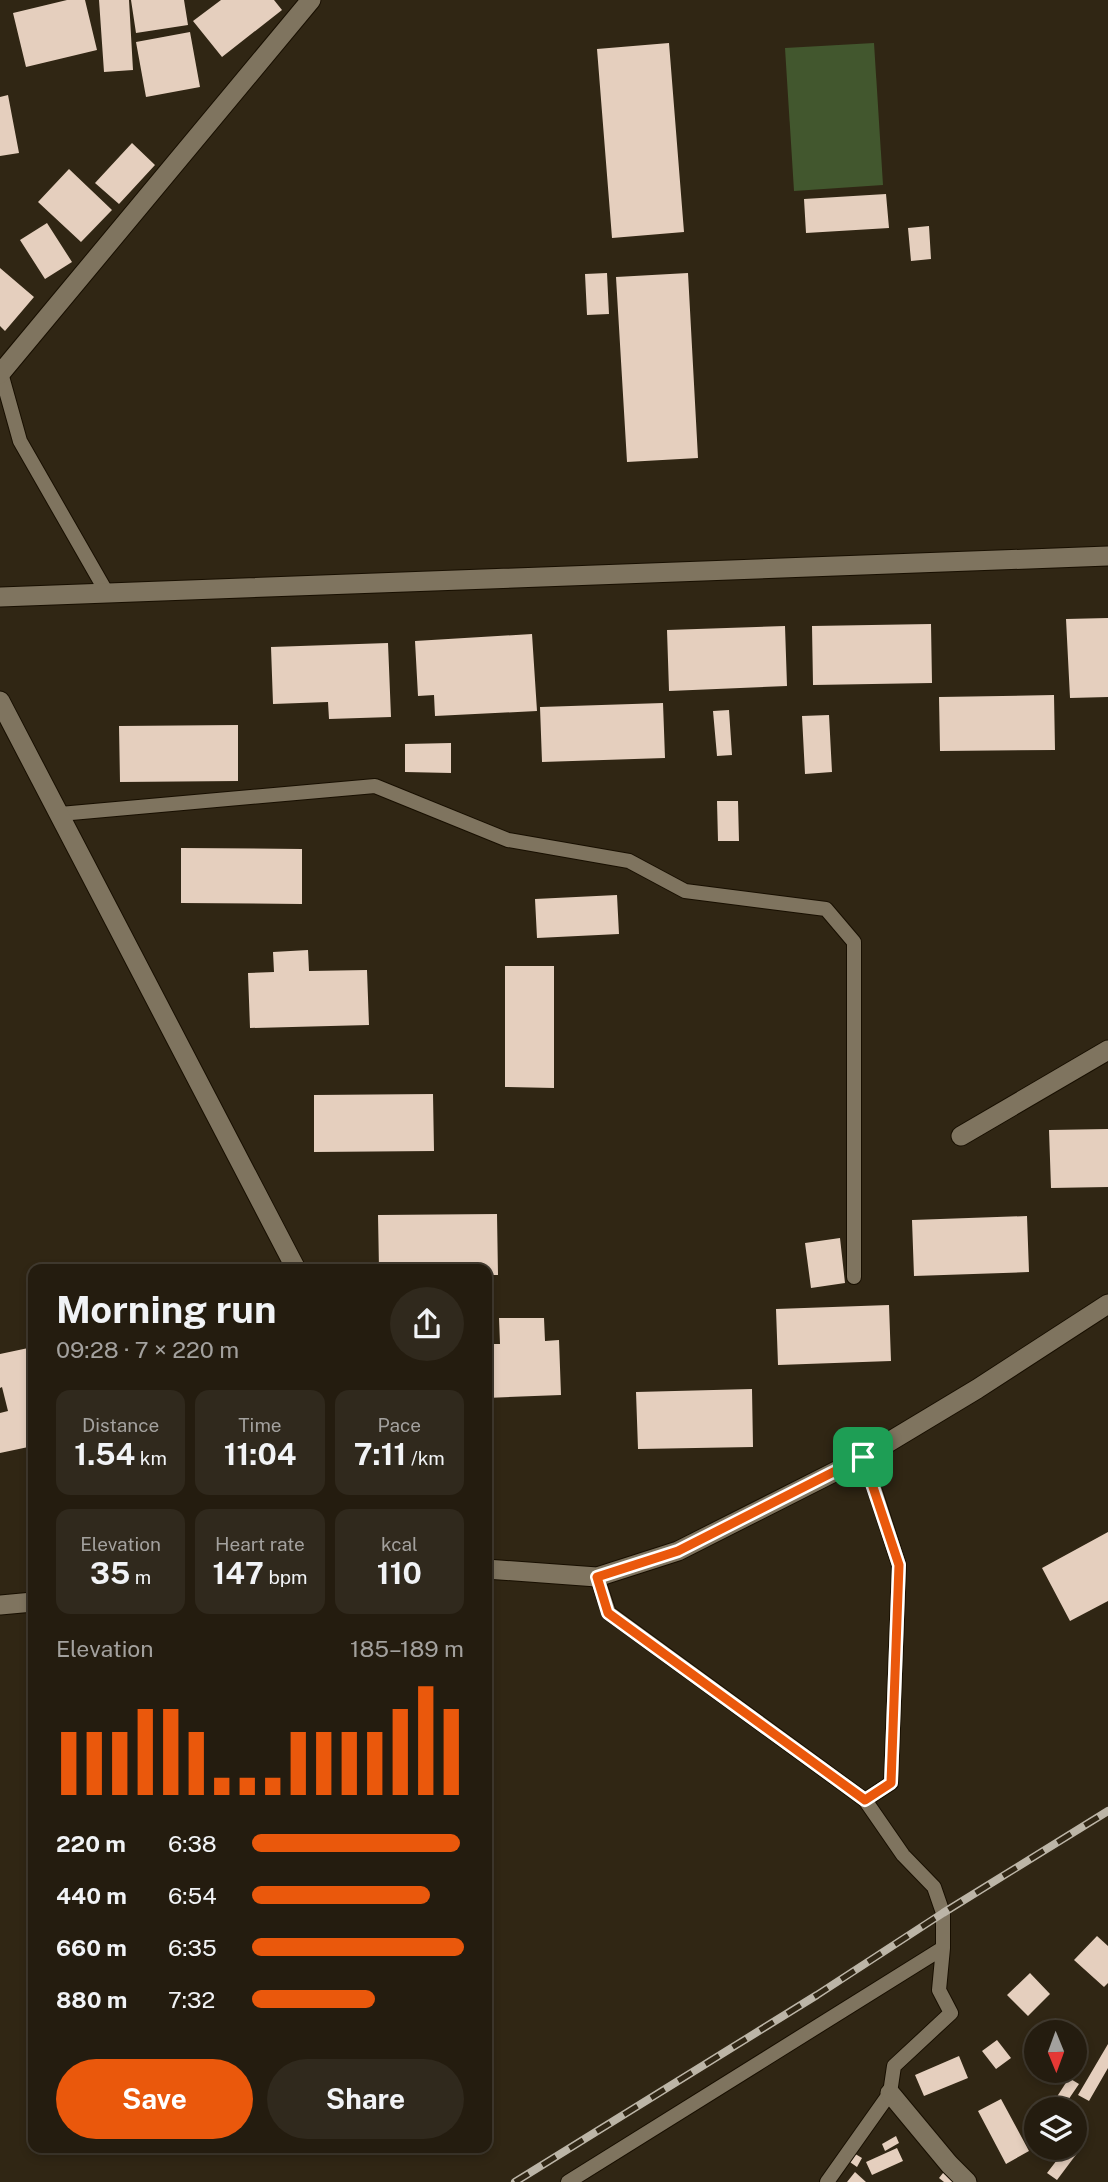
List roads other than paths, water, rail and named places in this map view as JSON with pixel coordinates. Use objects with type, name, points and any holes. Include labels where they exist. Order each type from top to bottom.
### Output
[{"type":"street","points":[[1,374],[311,0]]},
{"type":"street","points":[[0,597],[1108,556]]},
{"type":"street","points":[[0,701],[293,1264]]},
{"type":"street","points":[[961,1136],[1108,1050]]},
{"type":"street","points":[[492,1570],[597,1577],[678,1551],[863,1457],[977,1389],[1108,1304]]},
{"type":"street","points":[[0,1605],[28,1602]]},
{"type":"street","points":[[890,2093],[967,2182]]},
{"type":"lane","points":[[1,374],[20,441],[107,593]]},
{"type":"lane","points":[[60,814],[375,786],[508,841],[629,861],[685,891],[826,909],[853,942],[854,1277]]},
{"type":"lane","points":[[863,1457],[899,1565],[891,1783],[865,1800]]},
{"type":"lane","points":[[597,1577],[608,1613],[865,1800],[903,1855],[934,1887],[943,1913],[939,1990],[951,2013],[894,2066],[890,2093],[827,2182]]},
{"type":"lane","points":[[568,2182],[943,1948]]},
{"type":"railway","points":[[515,2182],[1108,1811]]}]
